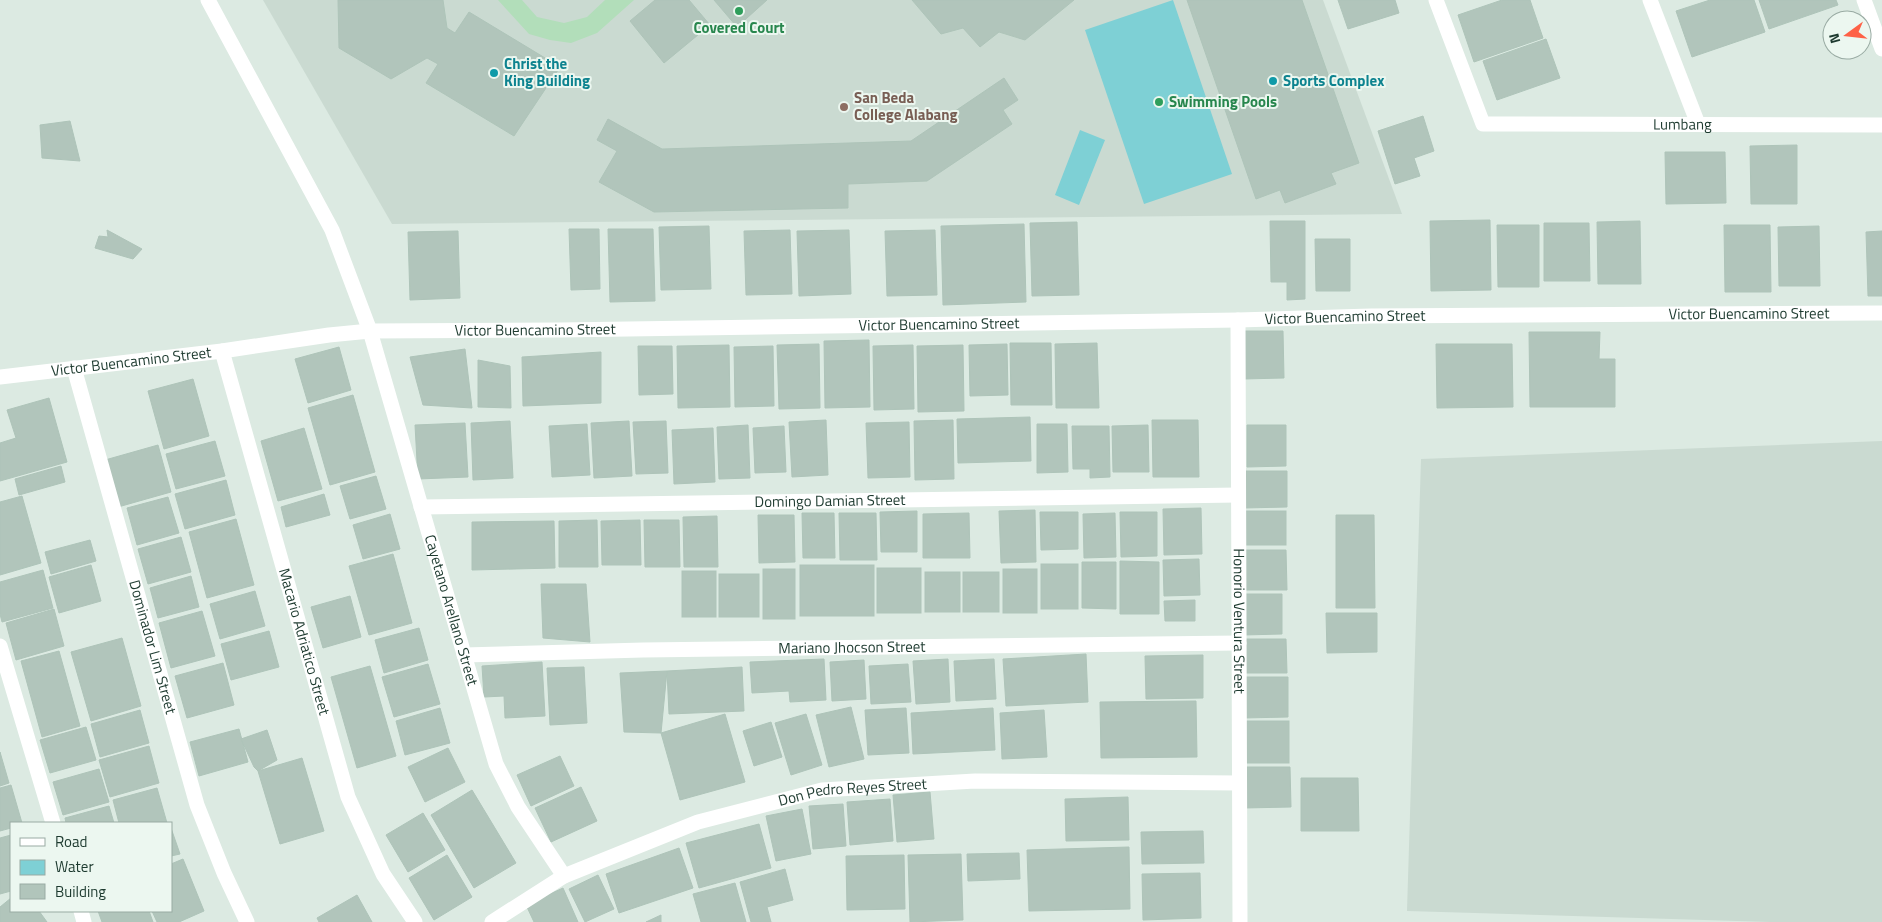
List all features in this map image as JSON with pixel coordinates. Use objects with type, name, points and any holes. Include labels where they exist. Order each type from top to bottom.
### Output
[{"type":"street","name":"Cayetano Arellano Street","points":[[208,0],[332,230],[370,331],[496,764],[518,807],[564,876]]},
{"type":"street","name":"Lumbang","points":[[1436,0],[1483,124],[1882,125]]},
{"type":"street","points":[[1650,0],[1698,124]]},
{"type":"street","points":[[1864,0],[1882,49]]},
{"type":"street","name":"Victor Buencamino Street","points":[[0,377],[222,351],[329,334],[370,331],[590,330],[1387,316],[1882,313]]},
{"type":"street","name":"Honorio Ventura Street","points":[[1238,320],[1240,922]]},
{"type":"street","name":"Macario Adriatico Street","points":[[222,351],[348,797],[383,874],[415,922]]},
{"type":"street","name":"Dominador Lim Street","points":[[74,368],[197,805],[224,872],[247,922]]},
{"type":"street","name":"Domingo Damian Street","points":[[421,507],[1238,496]]},
{"type":"street","name":"Mariano Jhocson Street","points":[[464,655],[643,650],[1239,643]]},
{"type":"street","points":[[0,646],[53,822]]},
{"type":"street","name":"Don Pedro Reyes Street","points":[[492,922],[564,876],[698,822],[822,790],[975,781],[1239,783]]},
{"type":"shaded area","name":"San Beda College Alabang","points":[[263,0],[1323,0],[1402,214],[392,224]]},
{"type":"shaded area","points":[[1882,441],[1882,922],[1770,922],[1407,911],[1421,459]]},
{"type":"green space","points":[[498,0],[522,0],[537,17],[564,23],[587,17],[605,0],[634,0],[597,33],[571,43],[529,34]]},
{"type":"water","name":"Swimming Pools","points":[[1173,0],[1232,174],[1144,204],[1085,30]]},
{"type":"water","points":[[1080,130],[1105,140],[1079,205],[1055,195]]},
{"type":"building","name":"Christ the King Building","points":[[338,0],[443,0],[447,28],[455,33],[469,12],[560,67],[514,136],[426,83],[438,64],[427,58],[391,79],[339,48]]},
{"type":"building","points":[[655,0],[689,0],[710,25],[664,63],[630,21]]},
{"type":"building","name":"Covered Court","points":[[714,0],[767,0],[737,27]]},
{"type":"building","points":[[912,0],[1074,0],[1025,40],[999,32],[980,47],[963,28],[941,34]]},
{"type":"building","name":"Sports Complex","points":[[1187,0],[1302,0],[1359,163],[1331,173],[1336,184],[1285,203],[1280,190],[1256,199]]},
{"type":"building","points":[[1338,0],[1395,0],[1399,13],[1348,29]]},
{"type":"building","points":[[1502,0],[1530,0],[1543,38],[1474,62],[1458,15]]},
{"type":"building","points":[[1710,0],[1754,0],[1765,32],[1692,57],[1676,11]]},
{"type":"building","points":[[1759,0],[1836,0],[1838,5],[1822,10],[1769,29]]},
{"type":"building","points":[[1546,39],[1560,78],[1497,100],[1483,61]]},
{"type":"building","points":[[1004,78],[1018,100],[1003,110],[1012,124],[927,181],[848,184],[848,208],[654,212],[599,182],[617,151],[597,140],[608,119],[662,149],[911,141]]},
{"type":"building","points":[[1423,116],[1434,151],[1414,158],[1420,176],[1395,184],[1378,131]]},
{"type":"building","points":[[70,121],[80,161],[42,158],[40,125]]},
{"type":"building","points":[[1797,145],[1797,204],[1751,204],[1750,146]]},
{"type":"building","points":[[1665,152],[1725,152],[1726,203],[1666,204]]},
{"type":"building","points":[[1490,220],[1491,290],[1431,291],[1430,221]]},
{"type":"building","points":[[1270,221],[1305,221],[1305,299],[1287,300],[1287,282],[1271,282]]},
{"type":"building","points":[[1640,221],[1641,284],[1598,284],[1597,222]]},
{"type":"building","points":[[1077,222],[1079,295],[1032,296],[1030,223]]},
{"type":"building","points":[[1544,223],[1589,223],[1590,281],[1544,281]]},
{"type":"building","points":[[1024,224],[1026,302],[943,305],[941,226]]},
{"type":"building","points":[[1497,225],[1539,225],[1539,287],[1498,287]]},
{"type":"building","points":[[1724,225],[1770,225],[1771,292],[1725,292]]},
{"type":"building","points":[[709,226],[711,289],[661,290],[659,227]]},
{"type":"building","points":[[1819,226],[1820,286],[1779,286],[1778,227]]},
{"type":"building","points":[[569,229],[599,229],[600,289],[571,290]]},
{"type":"building","points":[[608,229],[653,229],[655,301],[610,302]]},
{"type":"building","points":[[107,230],[142,249],[133,259],[95,248],[99,236],[108,237]]},
{"type":"building","points":[[790,230],[792,294],[746,295],[744,231]]},
{"type":"building","points":[[849,230],[851,294],[799,296],[797,231]]},
{"type":"building","points":[[935,230],[937,295],[887,296],[885,231]]},
{"type":"building","points":[[458,231],[460,298],[410,300],[408,232]]},
{"type":"building","points":[[1882,231],[1882,296],[1868,296],[1866,232]]},
{"type":"building","points":[[1315,239],[1350,239],[1350,291],[1316,291]]},
{"type":"building","points":[[1242,331],[1283,331],[1284,378],[1243,379]]},
{"type":"building","points":[[1529,332],[1600,332],[1599,359],[1615,359],[1615,407],[1530,407]]},
{"type":"building","points":[[869,340],[870,407],[825,408],[824,341]]},
{"type":"building","points":[[1010,343],[1051,343],[1052,405],[1011,405]]},
{"type":"building","points":[[1097,343],[1099,408],[1056,408],[1055,344]]},
{"type":"building","points":[[819,344],[820,408],[779,409],[777,345]]},
{"type":"building","points":[[1007,344],[1008,395],[970,396],[969,345]]},
{"type":"building","points":[[1436,344],[1512,344],[1513,407],[1437,408]]},
{"type":"building","points":[[729,345],[730,407],[678,408],[677,346]]},
{"type":"building","points":[[913,345],[914,409],[874,410],[873,346]]},
{"type":"building","points":[[963,345],[964,411],[918,412],[917,346]]},
{"type":"building","points":[[638,346],[672,346],[673,394],[639,395]]},
{"type":"building","points":[[773,346],[774,406],[735,407],[734,347]]},
{"type":"building","points":[[339,347],[351,390],[308,403],[295,359]]},
{"type":"building","points":[[465,349],[472,408],[423,405],[410,357]]},
{"type":"building","points":[[601,352],[601,403],[523,406],[522,357]]},
{"type":"building","points":[[478,360],[510,366],[511,408],[478,407]]},
{"type":"building","points":[[193,379],[209,436],[164,449],[148,391]]},
{"type":"building","points":[[353,395],[375,472],[330,485],[308,408]]},
{"type":"building","points":[[49,398],[67,462],[0,481],[0,443],[16,438],[7,410]]},
{"type":"building","points":[[1030,417],[1031,461],[958,463],[957,419]]},
{"type":"building","points":[[826,420],[828,475],[792,477],[789,422]]},
{"type":"building","points":[[953,420],[954,479],[915,480],[914,421]]},
{"type":"building","points":[[1152,420],[1198,420],[1199,477],[1153,477]]},
{"type":"building","points":[[510,421],[513,478],[473,480],[471,423]]},
{"type":"building","points":[[629,421],[632,476],[594,478],[591,423]]},
{"type":"building","points":[[666,421],[668,473],[636,474],[633,422]]},
{"type":"building","points":[[909,422],[910,477],[868,478],[866,423]]},
{"type":"building","points":[[465,423],[468,477],[418,479],[415,425]]},
{"type":"building","points":[[587,424],[590,475],[552,477],[549,426]]},
{"type":"building","points":[[1037,424],[1067,424],[1068,472],[1037,473]]},
{"type":"building","points":[[748,425],[750,478],[719,479],[717,427]]},
{"type":"building","points":[[1148,425],[1149,472],[1113,472],[1112,426]]},
{"type":"building","points":[[1247,425],[1286,425],[1286,466],[1247,467]]},
{"type":"building","points":[[784,426],[786,472],[755,473],[753,428]]},
{"type":"building","points":[[1072,426],[1109,426],[1110,477],[1090,478],[1090,469],[1073,469]]},
{"type":"building","points":[[304,428],[322,489],[278,501],[261,441]]},
{"type":"building","points":[[713,428],[715,482],[674,484],[672,430]]},
{"type":"building","points":[[215,441],[225,476],[176,489],[166,454]]},
{"type":"building","points":[[158,445],[171,492],[118,507],[105,460]]},
{"type":"building","points":[[61,466],[65,482],[19,495],[15,479]]},
{"type":"building","points":[[1244,471],[1287,471],[1287,507],[1244,508]]},
{"type":"building","points":[[376,476],[386,509],[350,519],[340,486]]},
{"type":"building","points":[[226,480],[235,515],[185,529],[175,494]]},
{"type":"building","points":[[324,494],[330,515],[286,527],[281,507]]},
{"type":"building","points":[[22,496],[41,563],[0,575],[0,502]]},
{"type":"building","points":[[168,497],[179,533],[137,545],[127,508]]},
{"type":"building","points":[[1201,508],[1202,554],[1164,555],[1163,509]]},
{"type":"building","points":[[1035,510],[1036,562],[1001,563],[999,511]]},
{"type":"building","points":[[917,511],[917,552],[881,552],[880,512]]},
{"type":"building","points":[[1245,511],[1286,511],[1286,545],[1245,545]]},
{"type":"building","points":[[1040,512],[1078,512],[1078,549],[1041,550]]},
{"type":"building","points":[[1120,512],[1157,512],[1157,556],[1121,557]]},
{"type":"building","points":[[802,513],[834,513],[835,558],[803,558]]},
{"type":"building","points":[[839,513],[876,513],[877,560],[840,560]]},
{"type":"building","points":[[969,513],[970,558],[923,558],[923,514]]},
{"type":"building","points":[[1115,513],[1116,557],[1084,558],[1083,514]]},
{"type":"building","points":[[390,514],[400,549],[363,559],[353,525]]},
{"type":"building","points":[[758,515],[794,515],[795,562],[759,563]]},
{"type":"building","points":[[1336,515],[1374,515],[1375,608],[1336,608]]},
{"type":"building","points":[[717,516],[718,567],[684,567],[683,517]]},
{"type":"building","points":[[236,519],[254,585],[207,598],[189,532]]},
{"type":"building","points":[[597,520],[598,567],[559,567],[559,521]]},
{"type":"building","points":[[640,520],[641,565],[602,565],[601,521]]},
{"type":"building","points":[[644,520],[679,520],[680,567],[645,567]]},
{"type":"building","points":[[554,521],[555,568],[472,570],[472,522]]},
{"type":"building","points":[[181,537],[191,572],[148,584],[138,549]]},
{"type":"building","points":[[90,540],[96,561],[51,574],[45,552]]},
{"type":"building","points":[[1245,550],[1286,550],[1287,590],[1245,590]]},
{"type":"building","points":[[393,554],[412,623],[369,635],[349,566]]},
{"type":"building","points":[[1199,559],[1200,595],[1164,596],[1163,560]]},
{"type":"building","points":[[1120,561],[1159,562],[1159,614],[1120,614]]},
{"type":"building","points":[[1082,562],[1116,562],[1116,609],[1082,608]]},
{"type":"building","points":[[1041,564],[1078,564],[1078,609],[1041,609]]},
{"type":"building","points":[[91,565],[101,601],[59,613],[49,577]]},
{"type":"building","points":[[800,565],[874,565],[874,616],[800,616]]},
{"type":"building","points":[[877,568],[921,568],[921,613],[877,613]]},
{"type":"building","points":[[763,569],[795,569],[795,619],[763,619]]},
{"type":"building","points":[[1003,569],[1037,569],[1037,613],[1003,613]]},
{"type":"building","points":[[43,570],[53,608],[2,622],[0,614],[0,582]]},
{"type":"building","points":[[682,571],[716,571],[716,617],[682,617]]},
{"type":"building","points":[[925,572],[960,572],[960,612],[925,612]]},
{"type":"building","points":[[963,572],[999,572],[999,612],[963,612]]},
{"type":"building","points":[[719,574],[759,574],[759,617],[719,617]]},
{"type":"building","points":[[191,576],[199,607],[158,618],[150,588]]},
{"type":"building","points":[[541,584],[586,584],[590,642],[543,638]]},
{"type":"building","points":[[255,591],[265,626],[220,639],[210,604]]},
{"type":"building","points":[[1243,594],[1282,594],[1282,634],[1243,635]]},
{"type":"building","points":[[350,596],[361,637],[323,648],[311,607]]},
{"type":"building","points":[[1195,600],[1195,621],[1165,621],[1164,601]]},
{"type":"building","points":[[54,609],[64,646],[16,660],[6,623]]},
{"type":"building","points":[[202,611],[215,656],[171,668],[159,623]]},
{"type":"building","points":[[1326,613],[1377,613],[1377,652],[1327,653]]},
{"type":"building","points":[[419,628],[428,660],[384,673],[375,640]]},
{"type":"building","points":[[269,631],[279,667],[231,680],[221,644]]},
{"type":"building","points":[[122,638],[141,706],[91,721],[71,652]]},
{"type":"building","points":[[1244,639],[1286,639],[1287,673],[1244,673]]},
{"type":"building","points":[[59,651],[80,726],[42,737],[21,661]]},
{"type":"building","points":[[1086,654],[1088,702],[1006,706],[1003,659]]},
{"type":"building","points":[[1203,655],[1203,698],[1146,699],[1145,656]]},
{"type":"building","points":[[824,659],[826,700],[790,702],[789,691],[752,693],[750,662]]},
{"type":"building","points":[[948,659],[950,702],[916,704],[913,661]]},
{"type":"building","points":[[994,659],[996,699],[956,701],[954,661]]},
{"type":"building","points":[[864,660],[866,699],[832,701],[830,662]]},
{"type":"building","points":[[542,662],[545,716],[505,718],[504,696],[484,697],[482,666]]},
{"type":"building","points":[[223,663],[234,705],[187,718],[175,676]]},
{"type":"building","points":[[428,664],[440,704],[394,717],[382,677]]},
{"type":"building","points":[[908,664],[911,702],[871,704],[869,666]]},
{"type":"building","points":[[370,666],[396,756],[357,768],[331,677]]},
{"type":"building","points":[[584,667],[587,723],[550,725],[547,668]]},
{"type":"building","points":[[742,667],[744,711],[669,714],[667,671]]},
{"type":"building","points":[[667,671],[661,733],[624,732],[620,673]]},
{"type":"building","points":[[1243,677],[1288,677],[1288,717],[1243,718]]},
{"type":"building","points":[[1196,701],[1197,757],[1101,758],[1100,702]]},
{"type":"building","points":[[851,707],[864,759],[829,767],[816,715]]},
{"type":"building","points":[[440,708],[450,743],[405,755],[396,721]]},
{"type":"building","points":[[906,708],[909,753],[868,755],[865,710]]},
{"type":"building","points":[[993,708],[995,750],[913,754],[911,713]]},
{"type":"building","points":[[140,710],[149,743],[100,757],[91,724]]},
{"type":"building","points":[[1044,710],[1047,757],[1002,759],[1000,713]]},
{"type":"building","points":[[725,714],[745,782],[680,800],[661,733]]},
{"type":"building","points":[[806,714],[822,765],[791,775],[775,723]]},
{"type":"building","points":[[1242,721],[1289,721],[1289,763],[1242,763]]},
{"type":"building","points":[[771,722],[782,757],[754,766],[743,731]]},
{"type":"building","points":[[86,727],[96,760],[50,773],[40,740]]},
{"type":"building","points":[[239,729],[248,762],[199,776],[190,742]]},
{"type":"building","points":[[267,730],[277,760],[258,771],[254,767],[241,739]]},
{"type":"building","points":[[149,746],[159,783],[110,797],[99,760]]},
{"type":"building","points":[[448,748],[465,782],[425,802],[408,767]]},
{"type":"building","points":[[0,752],[9,783],[0,786]]},
{"type":"building","points":[[560,756],[574,786],[531,806],[517,775]]},
{"type":"building","points":[[302,758],[324,831],[280,844],[258,771]]},
{"type":"building","points":[[1244,767],[1290,767],[1291,807],[1244,808]]},
{"type":"building","points":[[99,769],[109,802],[63,815],[53,782]]},
{"type":"building","points":[[1301,778],[1358,778],[1359,831],[1301,831]]},
{"type":"building","points":[[11,785],[22,822],[10,822],[10,828],[0,831],[0,788]]},
{"type":"building","points":[[581,787],[597,821],[551,842],[535,808]]},
{"type":"building","points":[[157,788],[167,822],[119,822],[113,800]]},
{"type":"building","points":[[472,790],[516,863],[474,888],[431,815]]},
{"type":"building","points":[[930,792],[934,839],[897,842],[893,795]]},
{"type":"building","points":[[1128,797],[1129,840],[1066,841],[1065,799]]},
{"type":"building","points":[[890,799],[893,841],[850,845],[847,802]]},
{"type":"building","points":[[843,804],[846,846],[813,849],[809,806]]},
{"type":"building","points":[[109,806],[114,822],[66,822],[65,818]]},
{"type":"building","points":[[802,809],[811,854],[776,861],[766,816]]},
{"type":"building","points":[[423,813],[445,850],[408,872],[386,835]]},
{"type":"building","points":[[759,824],[771,868],[699,888],[686,843]]},
{"type":"building","points":[[172,831],[180,854],[172,856]]},
{"type":"building","points":[[1203,831],[1204,863],[1142,864],[1141,832]]},
{"type":"building","points":[[10,835],[10,891],[0,894],[0,838]]},
{"type":"building","points":[[1129,847],[1130,909],[1029,911],[1027,850]]},
{"type":"building","points":[[679,848],[693,888],[619,913],[606,874]]},
{"type":"building","points":[[1019,853],[1020,879],[968,881],[967,854]]},
{"type":"building","points":[[961,854],[963,920],[910,922],[908,855]]},
{"type":"building","points":[[447,855],[472,897],[434,920],[409,878]]},
{"type":"building","points":[[904,855],[905,909],[847,910],[846,856]]},
{"type":"building","points":[[183,859],[204,911],[179,922],[157,922],[152,912],[172,912],[172,864]]},
{"type":"building","points":[[785,869],[793,900],[767,907],[771,922],[751,922],[740,882]]},
{"type":"building","points":[[1200,873],[1201,918],[1143,920],[1142,874]]},
{"type":"building","points":[[598,875],[614,909],[585,922],[569,889]]},
{"type":"building","points":[[735,883],[746,922],[701,922],[693,894]]},
{"type":"building","points":[[563,888],[578,922],[534,922],[526,905]]},
{"type":"building","points":[[357,895],[372,922],[319,922],[317,918]]},
{"type":"building","points":[[10,899],[10,912],[40,912],[47,922],[0,922],[0,907]]},
{"type":"building","points":[[98,912],[149,912],[153,922],[102,922]]},
{"type":"building","points":[[661,915],[661,922],[646,922]]},
{"type":"place","name":"Covered Court","points":[[739,11]]},
{"type":"place","name":"Christ the King Building","points":[[494,73]]},
{"type":"place","name":"Sports Complex","points":[[1273,81]]},
{"type":"place","name":"Swimming Pools","points":[[1159,102]]},
{"type":"place","name":"San Beda College Alabang","points":[[844,107]]}]
